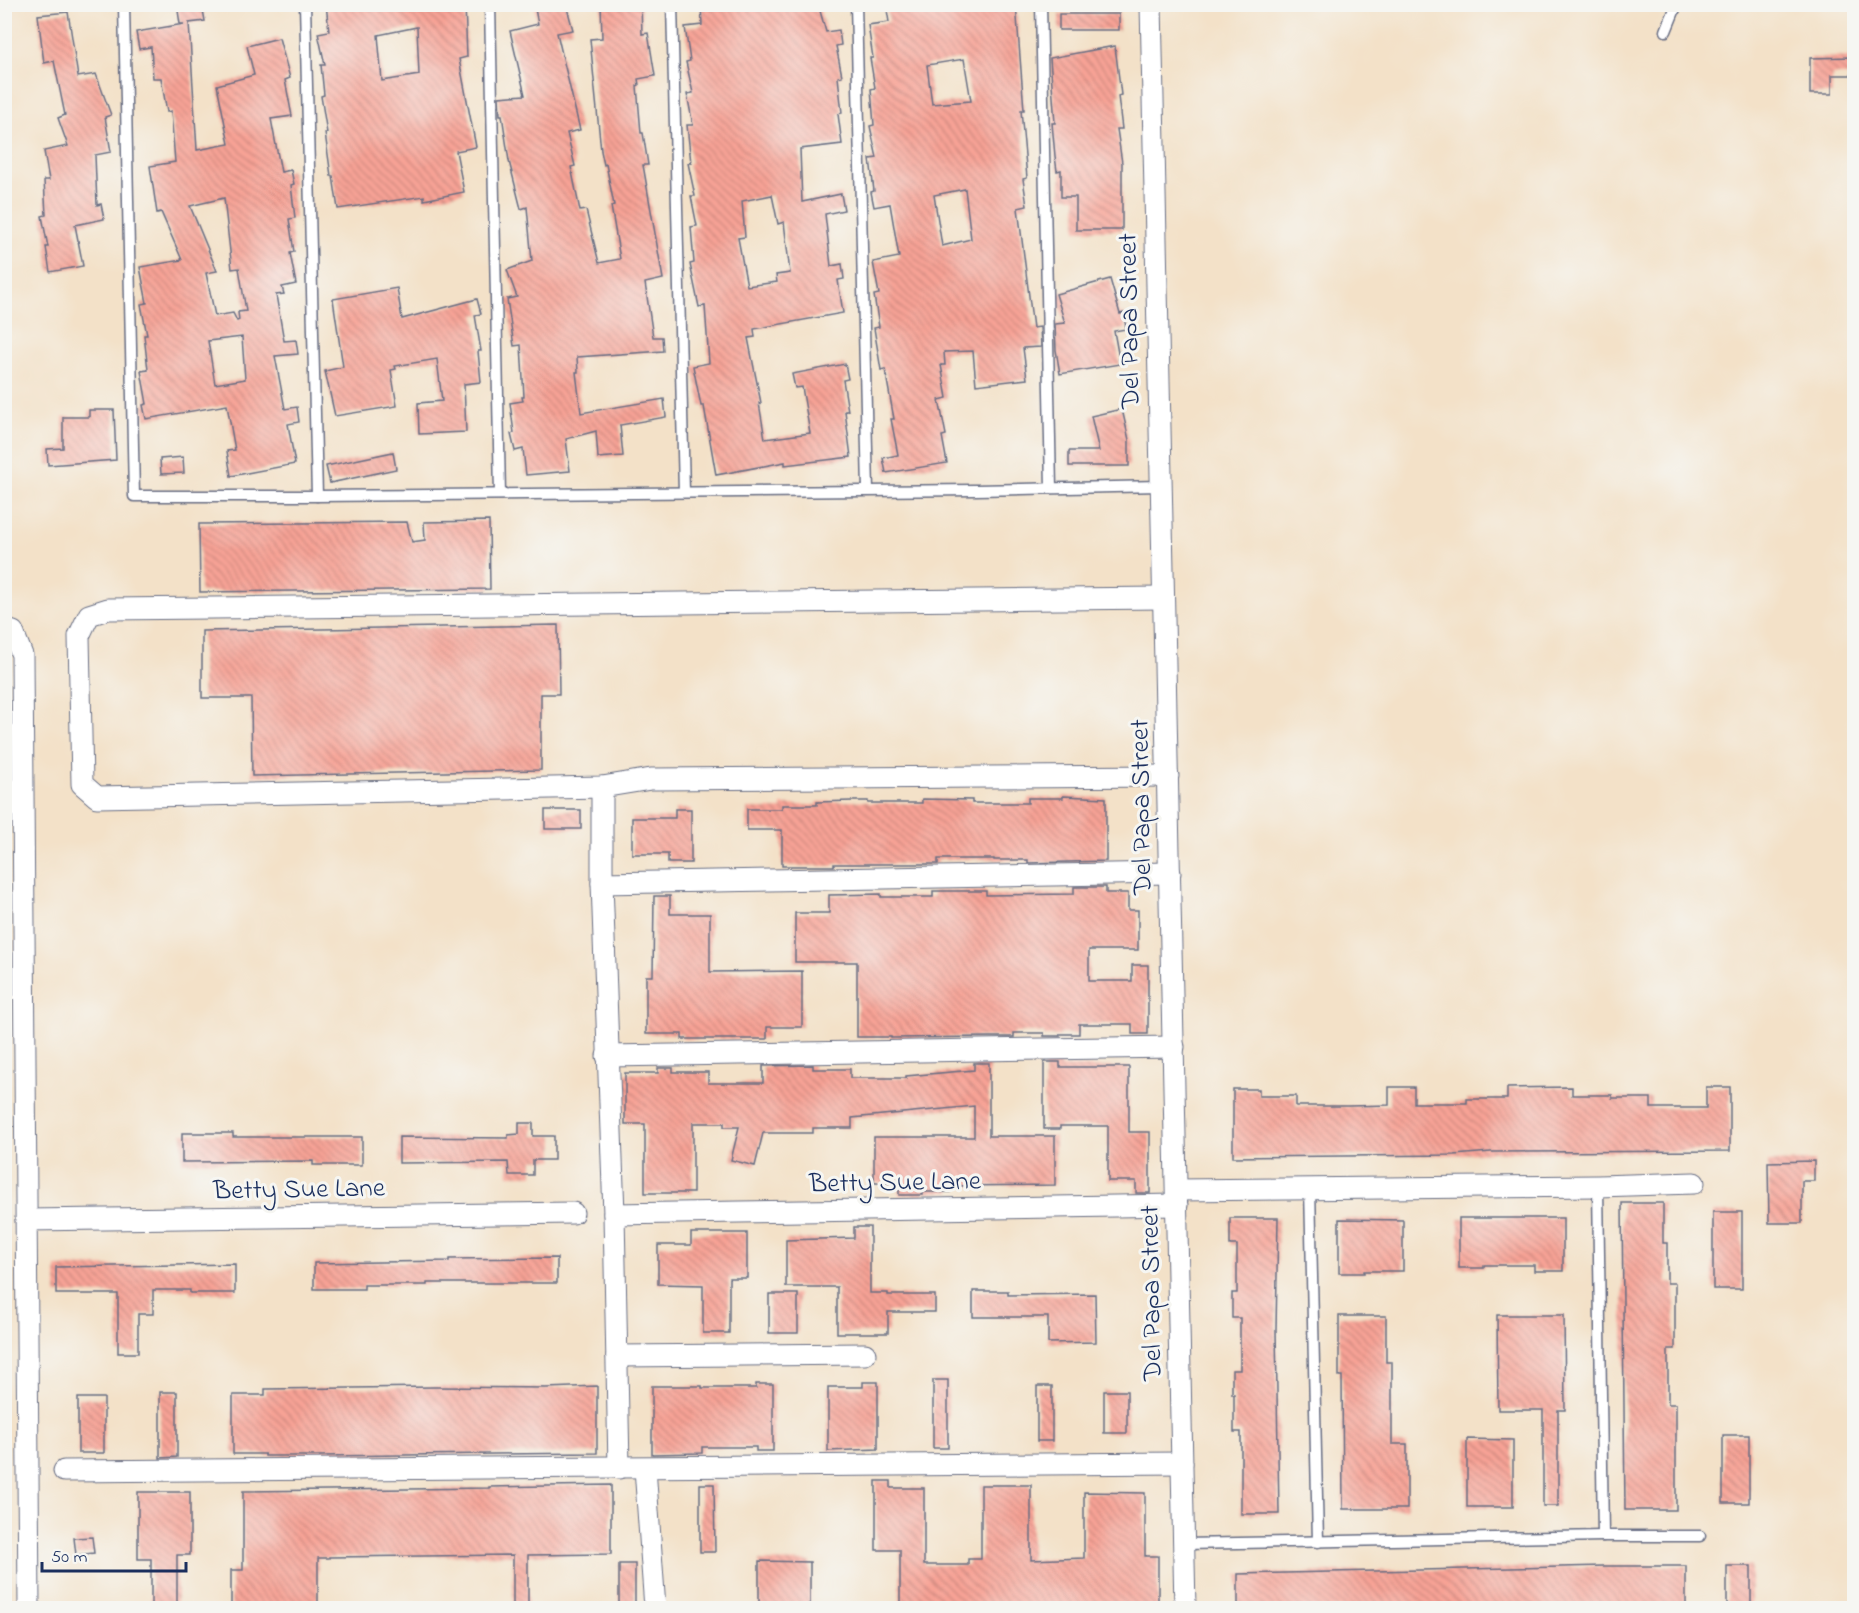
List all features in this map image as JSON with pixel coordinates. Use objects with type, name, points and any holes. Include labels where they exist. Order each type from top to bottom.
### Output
[{"type":"street","name":"Del Papa Street","points":[[1151,4],[1185,1608]]},
{"type":"street","points":[[1163,598],[108,609],[89,615],[79,636],[82,784],[97,796],[602,787],[651,779],[1168,776]]},
{"type":"street","points":[[4,629],[13,632],[22,655],[29,1608]]},
{"type":"street","points":[[602,787],[602,883],[614,1214],[619,1468]]},
{"type":"street","points":[[602,883],[1170,873]]},
{"type":"street","points":[[608,1056],[1174,1047]]},
{"type":"street","name":"Betty Sue Lane","points":[[614,1214],[1177,1197],[1310,1188],[1694,1183]]},
{"type":"street","name":"Betty Sue Lane","points":[[26,1220],[573,1213]]},
{"type":"street","points":[[617,1356],[865,1354]]},
{"type":"street","points":[[64,1471],[1182,1463]]},
{"type":"street","points":[[645,1468],[655,1608]]},
{"type":"lane","points":[[124,4],[134,496],[1160,486]]},
{"type":"lane","points":[[305,4],[317,496]]},
{"type":"lane","points":[[490,4],[500,494]]},
{"type":"lane","points":[[672,4],[684,492]]},
{"type":"lane","points":[[856,4],[868,490]]},
{"type":"lane","points":[[1041,4],[1052,488]]},
{"type":"lane","points":[[1666,31],[1677,4]]},
{"type":"lane","points":[[1598,1185],[1603,1536]]},
{"type":"lane","points":[[1310,1188],[1318,1542]]},
{"type":"lane","points":[[1184,1544],[1700,1536]]},
{"type":"building","points":[[177,4],[202,4],[205,21],[189,23],[197,150],[229,144],[217,85],[254,75],[247,46],[279,38],[290,78],[285,80],[292,116],[271,119],[281,172],[291,170],[294,184],[291,185],[295,218],[289,219],[294,252],[290,253],[296,284],[282,287],[284,294],[276,295],[284,341],[296,340],[298,354],[275,356],[285,409],[297,407],[299,422],[288,424],[295,464],[231,476],[227,451],[235,450],[227,405],[146,419],[143,405],[147,404],[141,371],[148,370],[144,335],[147,335],[141,304],[147,303],[140,267],[182,260],[161,212],[157,213],[150,166],[175,162],[171,111],[167,112],[161,78],[153,78],[151,47],[139,49],[136,32],[184,24],[180,24]],"holes":[[[224,198],[232,269],[239,268],[246,311],[238,312],[239,320],[237,321],[233,313],[215,316],[206,273],[217,271],[190,206]],[[242,337],[245,379],[215,384],[208,341]]]},
{"type":"building","points":[[326,4],[432,4],[432,8],[465,4],[467,57],[459,59],[476,147],[456,151],[464,192],[424,200],[424,196],[338,209],[333,176],[331,176],[321,96],[324,95],[321,65],[325,65],[318,33],[329,31]],"holes":[[[417,27],[419,75],[382,81],[378,35]]]},
{"type":"building","points":[[534,4],[566,4],[573,30],[557,33],[580,130],[567,133],[575,166],[571,167],[580,211],[586,210],[599,263],[620,259],[611,206],[614,205],[606,164],[604,165],[601,151],[590,39],[602,38],[601,4],[641,4],[642,34],[648,33],[655,76],[638,79],[639,85],[637,86],[641,133],[643,133],[648,165],[643,165],[663,279],[645,283],[653,337],[662,337],[663,351],[577,357],[578,372],[576,372],[581,413],[664,399],[666,417],[620,425],[623,456],[598,458],[596,431],[566,439],[570,471],[526,475],[523,449],[515,451],[511,434],[514,433],[510,403],[523,401],[522,397],[524,397],[521,345],[514,346],[507,299],[517,297],[507,270],[532,261],[527,207],[521,209],[509,161],[499,97],[525,95],[510,31],[538,24]]},
{"type":"building","points":[[701,4],[818,4],[826,32],[839,30],[841,45],[836,46],[842,76],[838,77],[842,113],[838,114],[842,144],[800,149],[802,202],[841,194],[844,210],[825,214],[831,266],[842,264],[844,279],[838,280],[843,313],[754,329],[755,337],[748,338],[761,403],[759,403],[765,439],[810,433],[802,387],[795,388],[792,374],[845,364],[848,379],[843,380],[848,411],[845,411],[851,457],[785,465],[785,462],[716,475],[704,406],[701,406],[693,366],[709,363],[705,306],[699,307],[690,264],[694,263],[691,227],[697,226],[691,196],[695,196],[688,163],[691,163],[687,125],[693,125],[687,94],[693,93],[686,62],[690,61],[685,27],[702,25]],"holes":[[[772,195],[778,224],[784,222],[790,273],[776,275],[777,282],[747,286],[738,238],[745,237],[742,201]]]},
{"type":"building","points":[[886,4],[1016,4],[1027,178],[1023,179],[1027,206],[1018,208],[1033,328],[1040,327],[1041,347],[1023,348],[1027,379],[976,385],[973,351],[944,352],[945,365],[941,365],[947,398],[939,400],[946,435],[942,436],[947,463],[886,473],[883,458],[898,455],[885,369],[881,370],[874,328],[879,327],[874,295],[879,294],[873,262],[899,257],[890,204],[874,207],[871,192],[874,191],[870,159],[877,158],[870,126],[874,125],[871,89],[875,88],[868,25],[889,22]],"holes":[[[964,59],[971,101],[932,104],[927,65]],[[965,189],[971,239],[942,246],[934,195]]]},
{"type":"building","points":[[68,12],[78,77],[96,74],[111,115],[105,117],[111,152],[95,155],[97,205],[101,204],[104,219],[75,225],[83,266],[50,272],[42,216],[46,215],[44,180],[49,180],[44,151],[68,146],[58,118],[65,115],[54,61],[44,63],[38,15]]},
{"type":"building","points":[[1059,14],[1119,14],[1119,30],[1059,30]]},
{"type":"building","points":[[1115,46],[1121,95],[1118,96],[1122,129],[1117,129],[1122,163],[1122,230],[1076,230],[1076,197],[1061,197],[1061,170],[1057,171],[1052,123],[1055,123],[1050,58]]},
{"type":"building","points":[[1854,57],[1854,75],[1832,75],[1832,94],[1810,94],[1810,58]]},
{"type":"building","points":[[1110,279],[1120,314],[1124,313],[1126,329],[1114,331],[1120,364],[1060,374],[1055,324],[1065,323],[1056,294]]},
{"type":"building","points":[[397,288],[402,319],[477,299],[481,314],[475,315],[481,351],[478,351],[481,382],[464,384],[466,432],[419,434],[418,403],[442,401],[437,359],[395,366],[396,369],[391,370],[397,406],[335,416],[325,371],[343,367],[333,299]]},
{"type":"building","points":[[1122,409],[1129,440],[1129,466],[1069,466],[1069,451],[1099,451],[1091,416]]},
{"type":"building","points":[[89,410],[114,410],[116,460],[48,465],[47,449],[63,448],[63,417],[89,417]]},
{"type":"building","points":[[393,452],[396,469],[330,483],[326,466]]},
{"type":"building","points":[[183,457],[184,473],[161,474],[160,459]]},
{"type":"building","points":[[489,521],[490,589],[200,592],[199,524],[407,522],[412,542],[425,540],[424,522]]},
{"type":"building","points":[[558,625],[559,694],[541,694],[541,770],[252,776],[251,698],[202,698],[202,631]]},
{"type":"building","points":[[1063,796],[1106,798],[1106,861],[1028,863],[1028,860],[938,859],[938,864],[782,866],[782,830],[747,830],[747,809],[782,809],[782,805],[817,805],[817,802],[852,801],[922,803],[922,799],[972,800],[972,803],[1028,803],[1028,798],[1063,798]]},
{"type":"building","points":[[675,809],[691,809],[691,863],[668,863],[668,854],[632,854],[632,818],[675,818]]},
{"type":"building","points":[[545,810],[581,810],[581,829],[545,829]]},
{"type":"building","points":[[1074,887],[1106,887],[1106,893],[1128,893],[1128,910],[1138,910],[1138,950],[1089,950],[1089,981],[1132,981],[1132,965],[1148,965],[1148,1034],[1132,1034],[1132,1024],[1079,1024],[1079,1034],[1060,1034],[1060,1036],[1044,1036],[1044,1033],[1014,1033],[1014,1037],[857,1037],[857,962],[795,962],[795,913],[829,913],[829,895],[881,894],[881,897],[933,897],[933,891],[986,891],[986,895],[1074,894]]},
{"type":"building","points":[[654,896],[670,896],[670,914],[710,914],[710,972],[802,971],[802,1027],[767,1027],[767,1039],[682,1039],[682,1034],[646,1034],[646,976],[653,976]]},
{"type":"building","points":[[1044,1062],[1060,1062],[1060,1067],[1129,1067],[1129,1132],[1150,1132],[1150,1193],[1136,1193],[1136,1181],[1108,1181],[1108,1126],[1060,1126],[1060,1129],[1044,1129]]},
{"type":"building","points":[[974,1063],[989,1063],[989,1136],[1055,1136],[1055,1185],[950,1186],[950,1192],[899,1195],[899,1183],[874,1183],[874,1137],[974,1137],[974,1106],[852,1118],[852,1128],[813,1128],[813,1133],[763,1133],[755,1166],[731,1160],[739,1127],[724,1127],[724,1123],[693,1123],[693,1193],[645,1193],[645,1124],[625,1124],[625,1073],[658,1073],[658,1068],[673,1068],[673,1072],[708,1072],[708,1083],[763,1083],[763,1066],[813,1065],[813,1069],[850,1069],[850,1078],[906,1078],[906,1076],[974,1070]]},
{"type":"building","points":[[1389,1087],[1414,1087],[1414,1103],[1467,1103],[1467,1099],[1507,1099],[1507,1088],[1572,1087],[1572,1095],[1651,1098],[1651,1108],[1706,1108],[1706,1087],[1730,1087],[1730,1151],[1491,1152],[1454,1155],[1233,1157],[1233,1089],[1259,1089],[1259,1096],[1296,1096],[1296,1106],[1349,1106],[1389,1105]]},
{"type":"building","points":[[519,1123],[533,1123],[533,1136],[554,1136],[554,1160],[533,1160],[533,1175],[509,1175],[508,1162],[399,1163],[399,1137],[508,1138],[508,1135],[519,1134]]},
{"type":"building","points":[[182,1133],[233,1133],[233,1137],[362,1137],[362,1165],[313,1165],[313,1161],[182,1162]]},
{"type":"building","points":[[1814,1161],[1814,1181],[1802,1181],[1802,1223],[1769,1223],[1768,1162]]},
{"type":"building","points":[[1622,1203],[1663,1203],[1663,1243],[1667,1243],[1667,1283],[1675,1283],[1675,1349],[1668,1349],[1668,1404],[1676,1404],[1676,1510],[1625,1510]]},
{"type":"building","points":[[1713,1212],[1742,1212],[1742,1289],[1713,1289]]},
{"type":"building","points":[[1230,1218],[1278,1218],[1276,1330],[1279,1514],[1241,1514],[1241,1432],[1234,1432],[1234,1394],[1232,1394],[1232,1370],[1240,1370],[1240,1318],[1232,1318],[1232,1293],[1237,1293],[1237,1245],[1230,1245]]},
{"type":"building","points":[[1459,1218],[1563,1218],[1563,1271],[1534,1271],[1534,1265],[1484,1265],[1484,1268],[1459,1268]]},
{"type":"building","points":[[1339,1219],[1403,1220],[1403,1271],[1339,1273]]},
{"type":"building","points":[[854,1227],[870,1227],[870,1293],[935,1295],[935,1312],[888,1312],[888,1333],[837,1333],[837,1287],[786,1287],[786,1240],[854,1238]]},
{"type":"building","points":[[691,1233],[747,1233],[747,1278],[729,1278],[729,1333],[703,1333],[703,1285],[658,1284],[658,1245],[691,1245]]},
{"type":"building","points":[[557,1258],[557,1283],[427,1283],[427,1285],[364,1285],[364,1289],[314,1289],[314,1263]]},
{"type":"building","points":[[235,1264],[235,1293],[153,1290],[153,1314],[138,1314],[138,1353],[118,1353],[118,1294],[56,1294],[56,1267]]},
{"type":"building","points":[[973,1291],[1008,1291],[1008,1295],[1095,1294],[1096,1342],[1048,1343],[1048,1317],[973,1317]]},
{"type":"building","points":[[769,1294],[798,1294],[798,1333],[769,1333]]},
{"type":"building","points":[[1497,1315],[1564,1315],[1565,1410],[1558,1410],[1558,1506],[1543,1506],[1543,1410],[1498,1410]]},
{"type":"building","points":[[1339,1316],[1386,1316],[1386,1362],[1392,1362],[1392,1444],[1407,1444],[1407,1509],[1343,1509]]},
{"type":"building","points":[[933,1380],[948,1380],[948,1448],[933,1448]]},
{"type":"building","points":[[863,1382],[878,1382],[878,1449],[828,1451],[828,1387],[863,1387]]},
{"type":"building","points":[[756,1384],[773,1384],[773,1451],[756,1451],[756,1447],[702,1447],[702,1453],[652,1454],[652,1386],[756,1388]]},
{"type":"building","points":[[597,1386],[597,1453],[317,1456],[233,1454],[233,1395],[265,1395],[265,1389]]},
{"type":"building","points":[[1037,1386],[1052,1386],[1052,1441],[1037,1441]]},
{"type":"building","points":[[1104,1391],[1127,1391],[1127,1433],[1104,1433]]},
{"type":"building","points":[[160,1392],[177,1392],[177,1457],[160,1458]]},
{"type":"building","points":[[78,1398],[104,1398],[104,1453],[78,1453]]},
{"type":"building","points":[[1723,1435],[1749,1435],[1749,1503],[1723,1503]]},
{"type":"building","points":[[1467,1439],[1513,1440],[1513,1507],[1467,1507]]},
{"type":"building","points":[[876,1481],[891,1481],[891,1488],[924,1488],[924,1565],[968,1565],[968,1559],[981,1559],[981,1485],[1031,1485],[1031,1560],[1084,1558],[1084,1492],[1145,1493],[1145,1556],[1158,1556],[1158,1608],[900,1608],[900,1550],[876,1550]]},
{"type":"building","points":[[700,1484],[714,1484],[715,1552],[700,1552]]},
{"type":"building","points":[[611,1485],[611,1554],[528,1555],[528,1608],[513,1608],[513,1555],[318,1558],[318,1608],[231,1608],[231,1570],[243,1570],[243,1491]]},
{"type":"building","points":[[138,1492],[190,1492],[190,1555],[177,1555],[177,1608],[151,1608],[151,1559],[138,1559]]},
{"type":"building","points":[[92,1537],[94,1553],[76,1555],[74,1538]]},
{"type":"building","points":[[759,1561],[810,1562],[810,1608],[759,1608]]},
{"type":"building","points":[[619,1564],[635,1564],[635,1608],[619,1608]]},
{"type":"building","points":[[1686,1566],[1686,1608],[1238,1608],[1238,1574]]},
{"type":"building","points":[[1727,1566],[1751,1566],[1751,1608],[1727,1608]]}]
